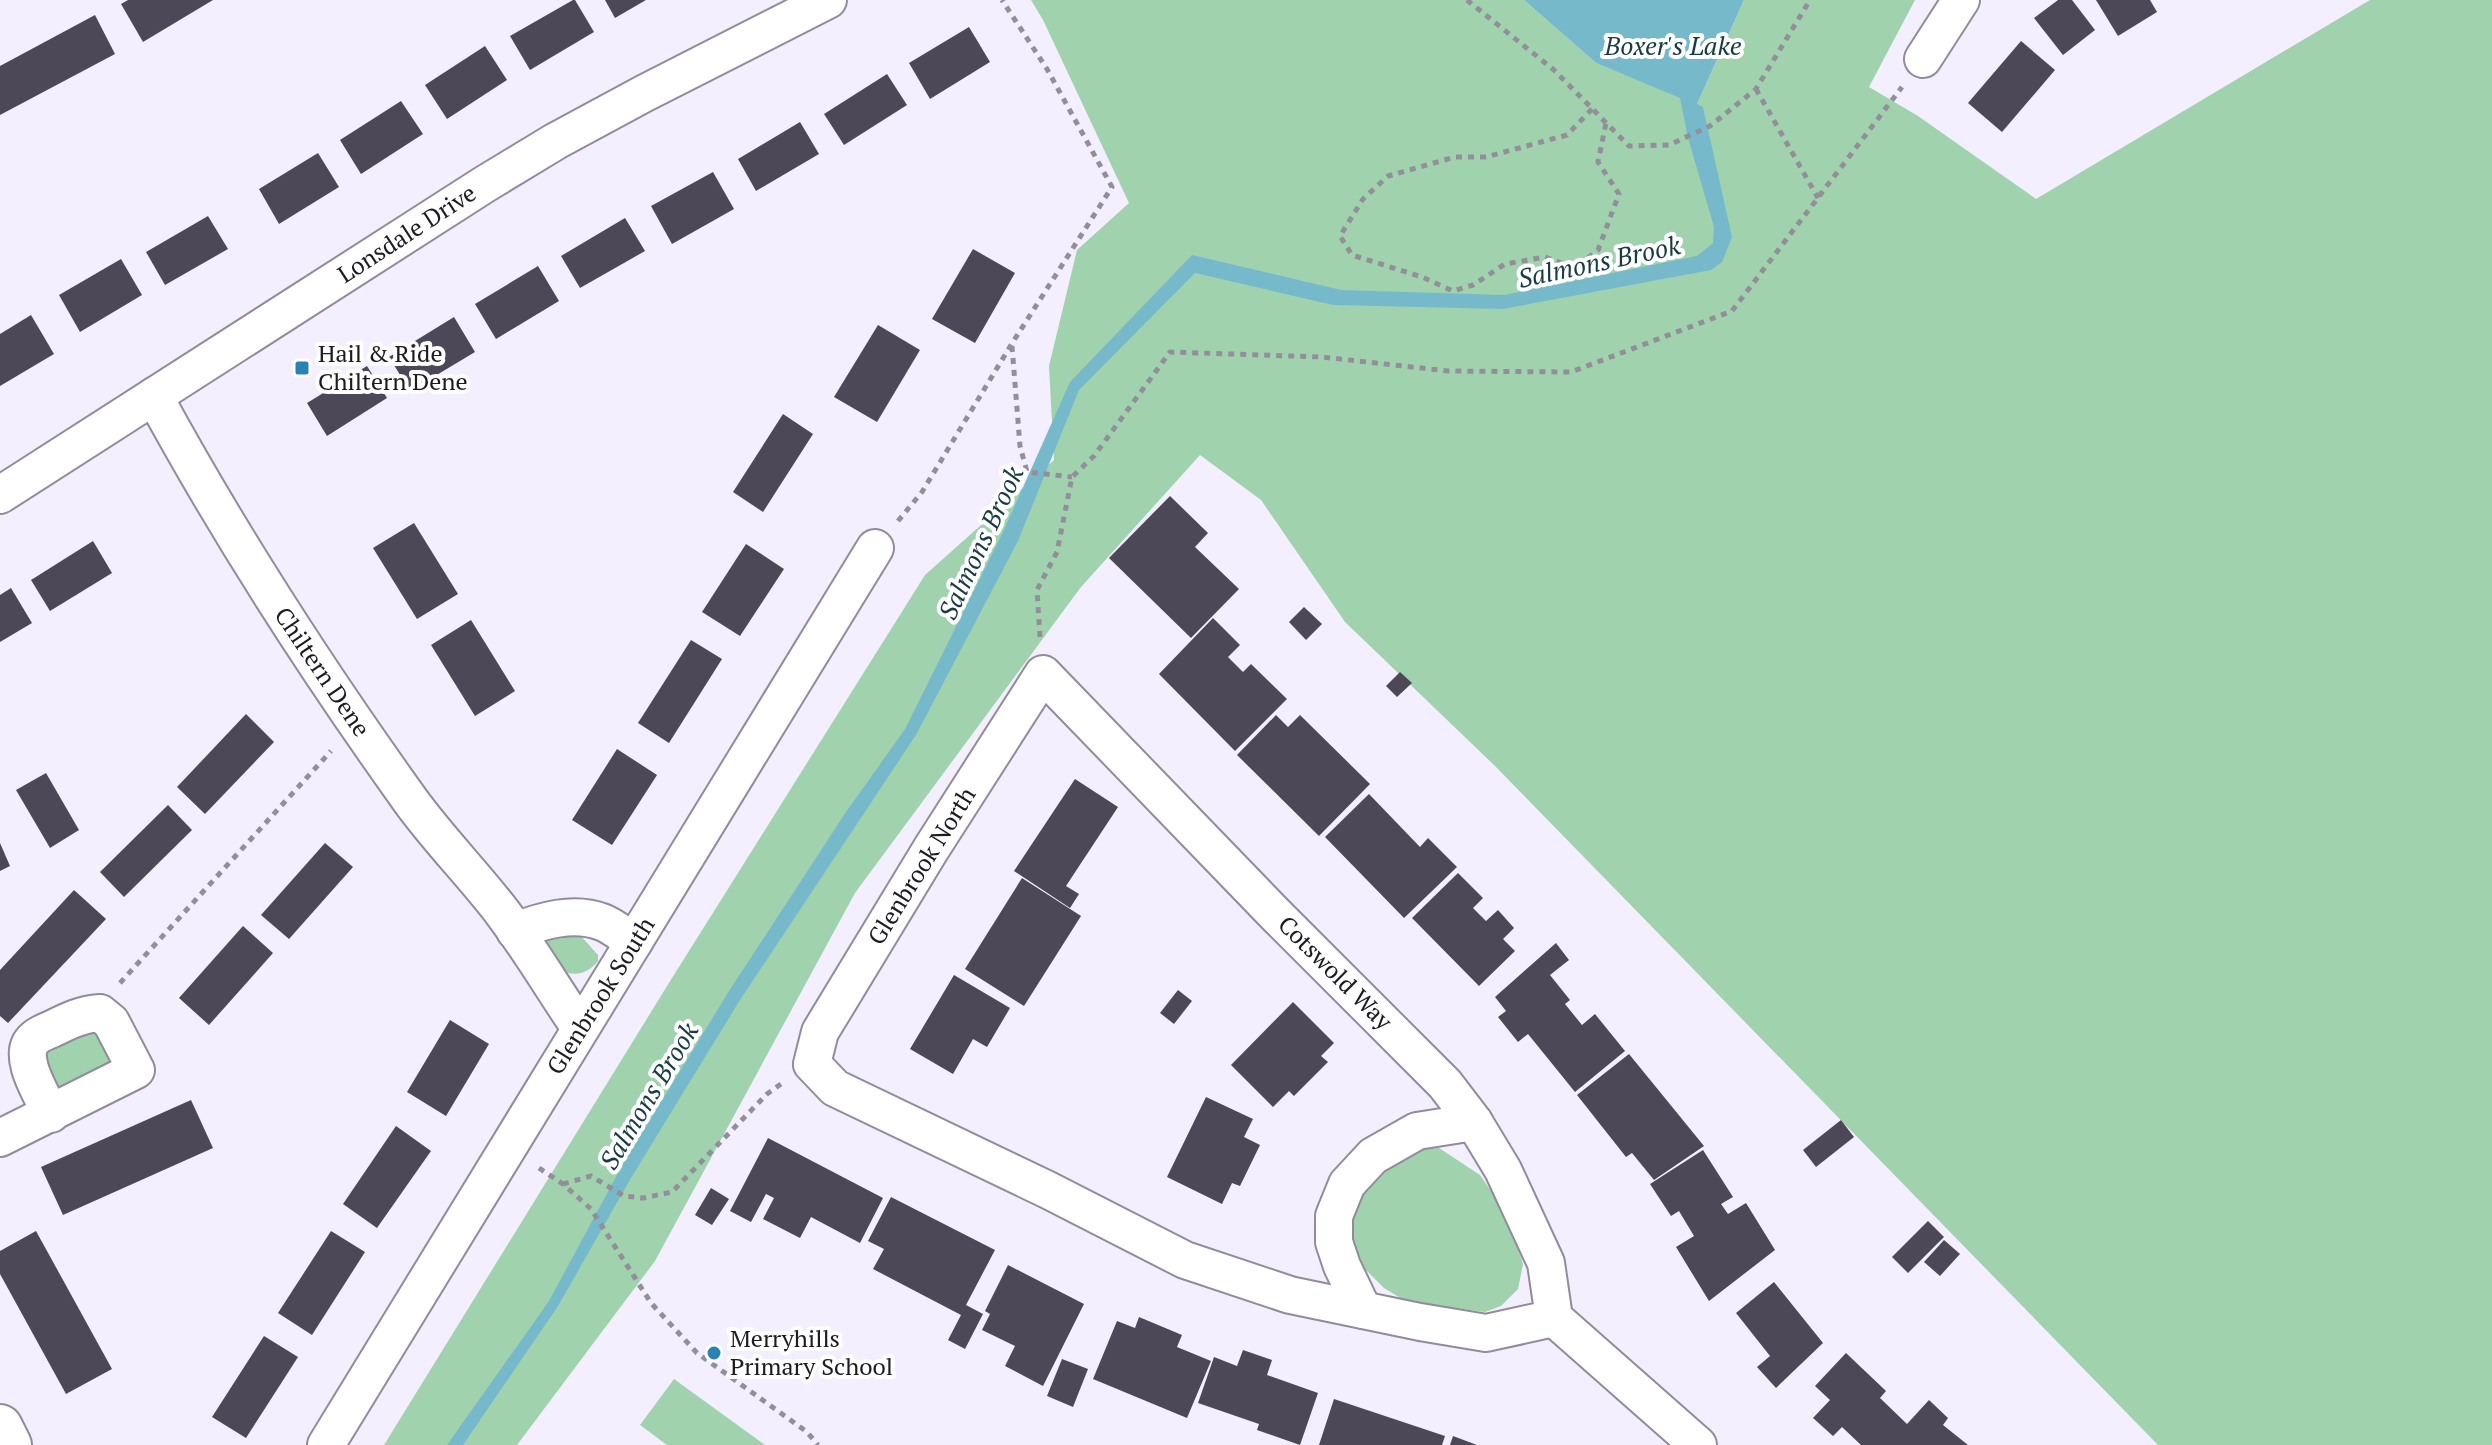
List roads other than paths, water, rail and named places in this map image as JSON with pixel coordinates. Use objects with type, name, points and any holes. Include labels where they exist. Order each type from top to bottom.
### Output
[{"type":"street","name":"Lonsdale Drive","points":[[0,495],[556,141],[828,0]]},
{"type":"street","points":[[1923,59],[1961,0]]},
{"type":"street","name":"Chiltern Dene","points":[[154,396],[226,523],[356,723],[412,804],[515,931],[580,1028]]},
{"type":"street","name":"Glenbrook South","points":[[326,1445],[875,548]]},
{"type":"street","name":"Glenbrook North","points":[[1043,674],[931,849],[820,1032],[812,1064],[835,1088],[1048,1190],[1185,1260],[1290,1295],[1363,1310]]},
{"type":"street","name":"Cotswold Way","points":[[1043,674],[1445,1084],[1474,1122],[1503,1170],[1546,1263],[1554,1318]]},
{"type":"street","points":[[515,931],[546,920],[581,918],[602,922],[634,942]]},
{"type":"street","points":[[0,1138],[51,1114],[136,1070],[111,1022],[100,1013],[86,1014],[34,1038],[28,1049],[27,1061],[51,1114]]},
{"type":"street","points":[[1474,1122],[1417,1131],[1373,1156],[1347,1184],[1334,1216],[1334,1242],[1363,1310],[1486,1333],[1554,1318],[1698,1445]]},
{"type":"street","points":[[0,1427],[9,1445]]},
{"type":"water","name":"Boxer's Lake","points":[[1524,0],[1744,0],[1697,104],[1703,107],[1732,237],[1722,262],[1711,270],[1503,309],[1333,305],[1195,273],[1079,390],[1018,541],[916,735],[740,1000],[631,1178],[558,1306],[463,1445],[447,1445],[549,1301],[623,1164],[729,991],[846,812],[905,729],[1003,532],[1070,382],[1192,255],[1341,290],[1504,295],[1697,256],[1713,243],[1714,227],[1688,138],[1680,98],[1596,63]]},
{"type":"place","name":"Hail & Ride Chiltern Dene","points":[[302,368]]},
{"type":"place","name":"Merryhills Primary School","points":[[714,1353]]},
{"type":"water label","name":"Salmons Brook","points":[[1599,262]]},
{"type":"water label","name":"Salmons Brook","points":[[981,543]]},
{"type":"water label","name":"Salmons Brook","points":[[649,1096]]}]
